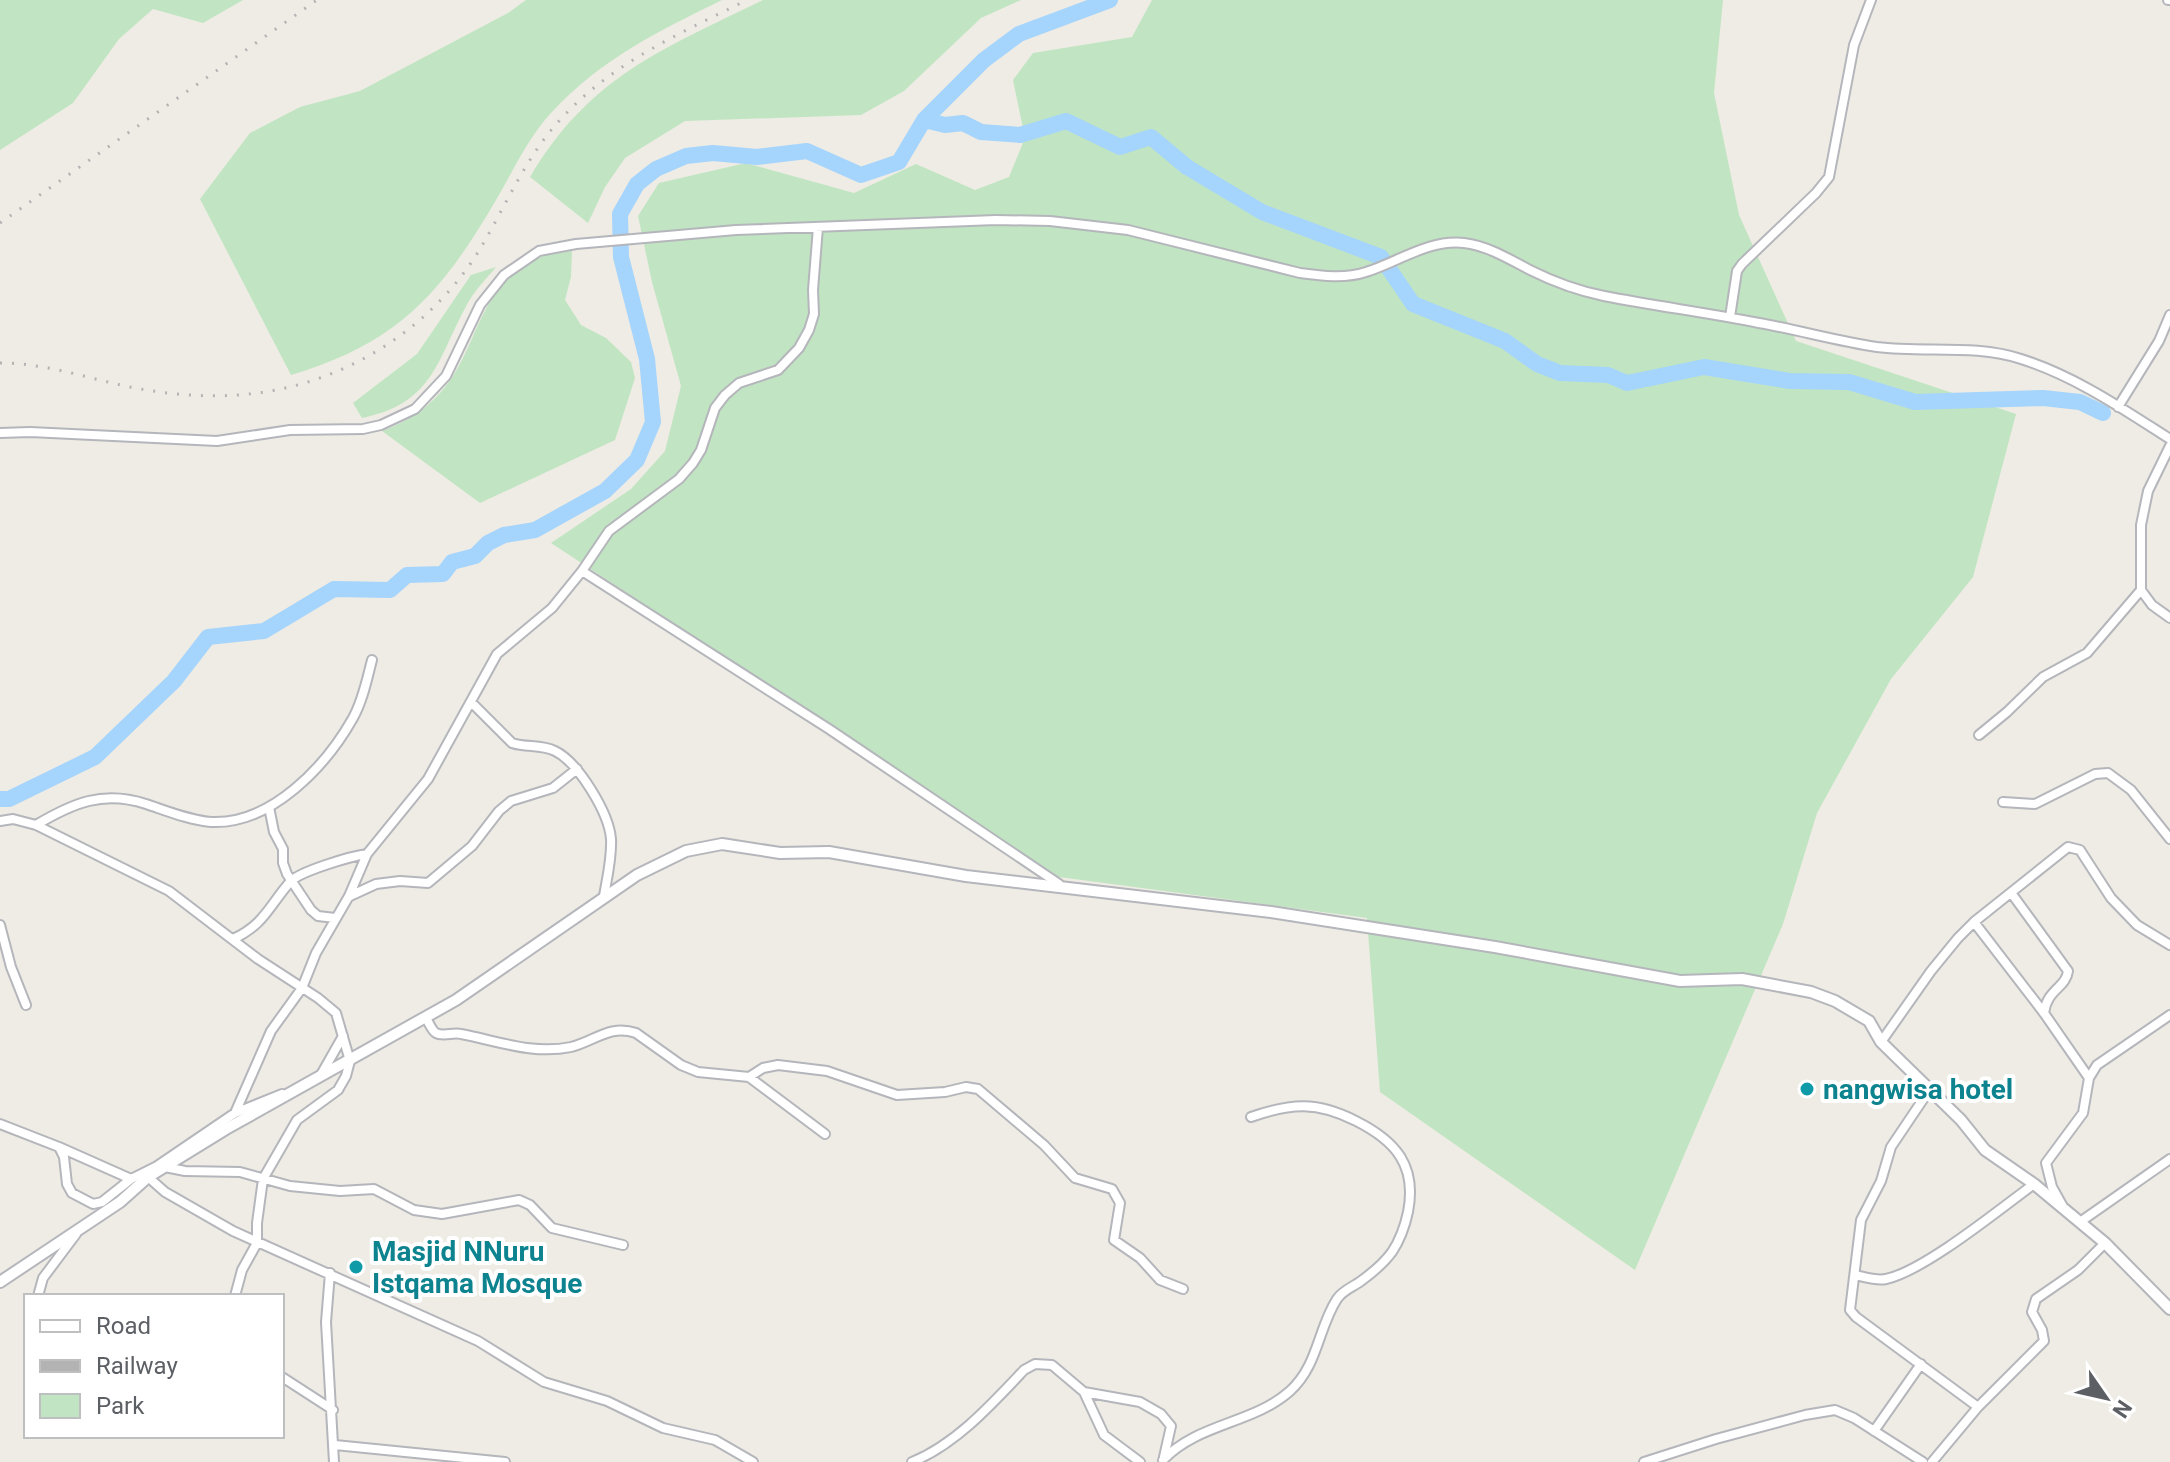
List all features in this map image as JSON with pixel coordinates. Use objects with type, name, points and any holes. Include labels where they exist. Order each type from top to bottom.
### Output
[{"type":"street","points":[[1730,317],[1737,271],[1829,177],[1854,45],[1871,0]]},
{"type":"street","points":[[0,433],[217,441],[304,429],[363,429],[399,418],[415,409],[446,376],[480,305],[504,275],[539,251],[736,230],[996,220],[1050,221],[1128,230],[1327,277],[1347,276],[1438,245],[1462,242],[1491,250],[1552,280],[1588,292],[1876,347],[1959,349],[2005,355],[2053,371],[2170,439]]},
{"type":"street","points":[[235,1113],[271,1031],[302,988],[316,953],[349,896],[367,854],[428,779],[497,654],[552,608],[609,531],[679,479],[701,450],[710,420],[725,395],[739,383],[778,370],[799,348],[814,314],[818,227]]},
{"type":"street","points":[[2118,407],[2159,341],[2170,315]]},
{"type":"street","points":[[2170,446],[2156,472],[2143,509],[2141,590],[2152,605],[2170,618]]},
{"type":"street","points":[[582,571],[729,663],[989,834],[1054,882],[1065,886]]},
{"type":"street","points":[[1979,735],[2043,677],[2087,653],[2141,590]]},
{"type":"street","points":[[36,825],[91,799],[141,803],[207,822],[229,822],[269,807],[311,772],[343,733],[363,695],[372,660]]},
{"type":"street","points":[[471,702],[512,743],[545,746],[563,755],[577,769],[608,825],[611,840],[604,896]]},
{"type":"street","points":[[349,896],[376,884],[400,881],[428,883],[472,846],[499,811],[511,801],[553,788],[577,769]]},
{"type":"street","points":[[2003,802],[2035,804],[2095,774],[2108,773],[2131,790],[2170,839]]},
{"type":"street","points":[[269,807],[274,832],[283,849],[284,868],[291,881],[318,916],[335,918]]},
{"type":"street","points":[[0,821],[13,819],[36,825],[169,891],[336,1013],[350,1061],[343,1083],[297,1120],[263,1179],[257,1243],[242,1270],[236,1294]]},
{"type":"street","points":[[0,1282],[120,1202],[148,1177],[226,1129],[426,1018],[508,965],[604,896],[662,861],[699,847],[722,844],[780,853],[829,852],[966,876],[1304,917],[1495,947],[1680,981],[1756,980],[1811,992],[1844,1005],[1869,1021],[1881,1042],[1930,1089],[1985,1150],[2034,1184],[2105,1243],[2168,1304]]},
{"type":"street","points":[[1881,1042],[1931,971],[1974,922],[2068,847],[2076,847],[2102,886],[2137,925],[2170,945]]},
{"type":"street","points":[[233,939],[260,922],[291,881],[367,854]]},
{"type":"street","points":[[2012,894],[2068,971],[2066,981],[2052,991],[2044,1013]]},
{"type":"street","points":[[1974,922],[2089,1078]]},
{"type":"street","points":[[0,925],[11,967],[26,1005]]},
{"type":"street","points":[[2063,1208],[2052,1187],[2046,1163],[2083,1113],[2089,1078],[2097,1065],[2170,1015]]},
{"type":"street","points":[[426,1018],[438,1034],[457,1033],[532,1049],[572,1047],[615,1029],[627,1030],[681,1065],[712,1074],[749,1077],[825,1134]]},
{"type":"street","points":[[59,1147],[72,1193],[93,1204],[102,1202],[131,1179],[157,1166],[235,1113],[320,1075],[343,1035]]},
{"type":"street","points":[[749,1077],[763,1068],[778,1065],[827,1071],[897,1095],[945,1092],[966,1087],[978,1089],[1044,1145],[1075,1178],[1112,1189],[1120,1203],[1114,1240],[1140,1258],[1160,1280],[1183,1289]]},
{"type":"street","points":[[1930,1089],[1891,1147],[1881,1181],[1861,1220],[1851,1313],[1978,1407]]},
{"type":"street","points":[[1163,1461],[1187,1440],[1262,1409],[1290,1391],[1304,1375],[1337,1299],[1370,1274],[1392,1252],[1404,1225],[1411,1177],[1402,1158],[1378,1135],[1358,1122],[1311,1105],[1290,1105],[1251,1117]]},
{"type":"street","points":[[0,1124],[131,1179]]},
{"type":"street","points":[[2080,1222],[2170,1159]]},
{"type":"street","points":[[165,1167],[185,1171],[240,1172],[290,1186],[340,1191],[374,1189],[414,1210],[442,1214],[519,1200],[530,1205],[552,1228],[623,1245]]},
{"type":"street","points":[[148,1177],[165,1192],[257,1243],[478,1341],[544,1382],[607,1401],[663,1428],[703,1436],[753,1462]]},
{"type":"street","points":[[1855,1275],[1881,1280],[1902,1273],[1966,1234],[2034,1184]]},
{"type":"street","points":[[39,1294],[43,1278],[81,1227]]},
{"type":"street","points":[[1932,1462],[1978,1407],[2044,1341],[2032,1312],[2036,1299],[2078,1270],[2105,1243]]},
{"type":"street","points":[[330,1273],[326,1322],[334,1462]]},
{"type":"street","points":[[912,1462],[928,1455],[959,1433],[1024,1370],[1035,1364],[1052,1365],[1084,1392],[1104,1435],[1140,1462]]},
{"type":"street","points":[[1874,1431],[1921,1364]]},
{"type":"street","points":[[284,1378],[333,1410]]},
{"type":"street","points":[[1084,1392],[1140,1402],[1167,1419],[1171,1433],[1163,1461]]},
{"type":"street","points":[[1644,1462],[1716,1439],[1828,1411],[1843,1412],[1923,1462]]},
{"type":"street","points":[[335,1445],[505,1462]]},
{"type":"green space","points":[[0,0],[243,0],[203,23],[153,9],[119,39],[73,103],[0,150]]},
{"type":"green space","points":[[526,0],[722,0],[631,48],[590,77],[551,113],[528,144],[456,262],[413,311],[360,347],[291,375],[200,199],[250,133],[300,107],[360,91],[508,13]]},
{"type":"green space","points":[[763,0],[1021,0],[981,18],[904,91],[861,115],[685,121],[625,158],[605,187],[588,223],[530,177],[553,142],[604,90],[661,51]]},
{"type":"green space","points":[[1152,0],[1723,0],[1714,93],[1739,215],[1796,341],[2016,414],[1973,577],[1891,679],[1817,813],[1783,924],[1635,1270],[1380,1092],[1367,918],[1059,877],[551,543],[631,489],[665,451],[681,386],[652,282],[638,216],[659,183],[746,163],[854,193],[916,164],[975,190],[1009,177],[1025,138],[1013,80],[1033,53],[1132,37]]},
{"type":"green space","points":[[572,251],[571,277],[565,300],[581,325],[606,338],[631,362],[635,378],[615,440],[480,503],[382,431],[421,411],[437,397],[461,362],[485,310],[507,280],[541,257]]},
{"type":"green space","points":[[496,267],[469,301],[441,359],[420,389],[387,411],[362,418],[353,403],[417,354],[471,275]]},
{"type":"waterway","points":[[0,799],[9,799],[95,757],[174,681],[208,637],[264,631],[334,589],[390,590],[407,575],[443,574],[452,562],[475,556],[488,543],[504,535],[535,530],[605,491],[637,460],[653,422],[647,359],[621,257],[620,214],[637,184],[656,169],[686,156],[713,153],[757,157],[807,151],[861,175],[899,162],[924,120],[984,60],[1019,34],[1110,0]]},
{"type":"waterway","points":[[924,120],[945,125],[963,123],[981,132],[1020,135],[1066,121],[1120,147],[1151,137],[1187,167],[1262,212],[1381,257],[1413,304],[1505,341],[1537,364],[1560,373],[1608,375],[1627,383],[1704,367],[1790,381],[1849,382],[1915,402],[2043,398],[2080,402],[2103,413]]},
{"type":"railway","points":[[0,223],[317,0]]},
{"type":"railway","points":[[0,363],[48,368],[142,389],[208,396],[241,395],[291,387],[355,363],[385,346],[438,303],[480,249],[536,150],[579,101],[623,66],[747,0]]},
{"type":"place","name":"nangwisa hotel","points":[[1807,1089]]},
{"type":"place","name":"Masjid NNuru Istqama Mosque","points":[[356,1267]]}]
